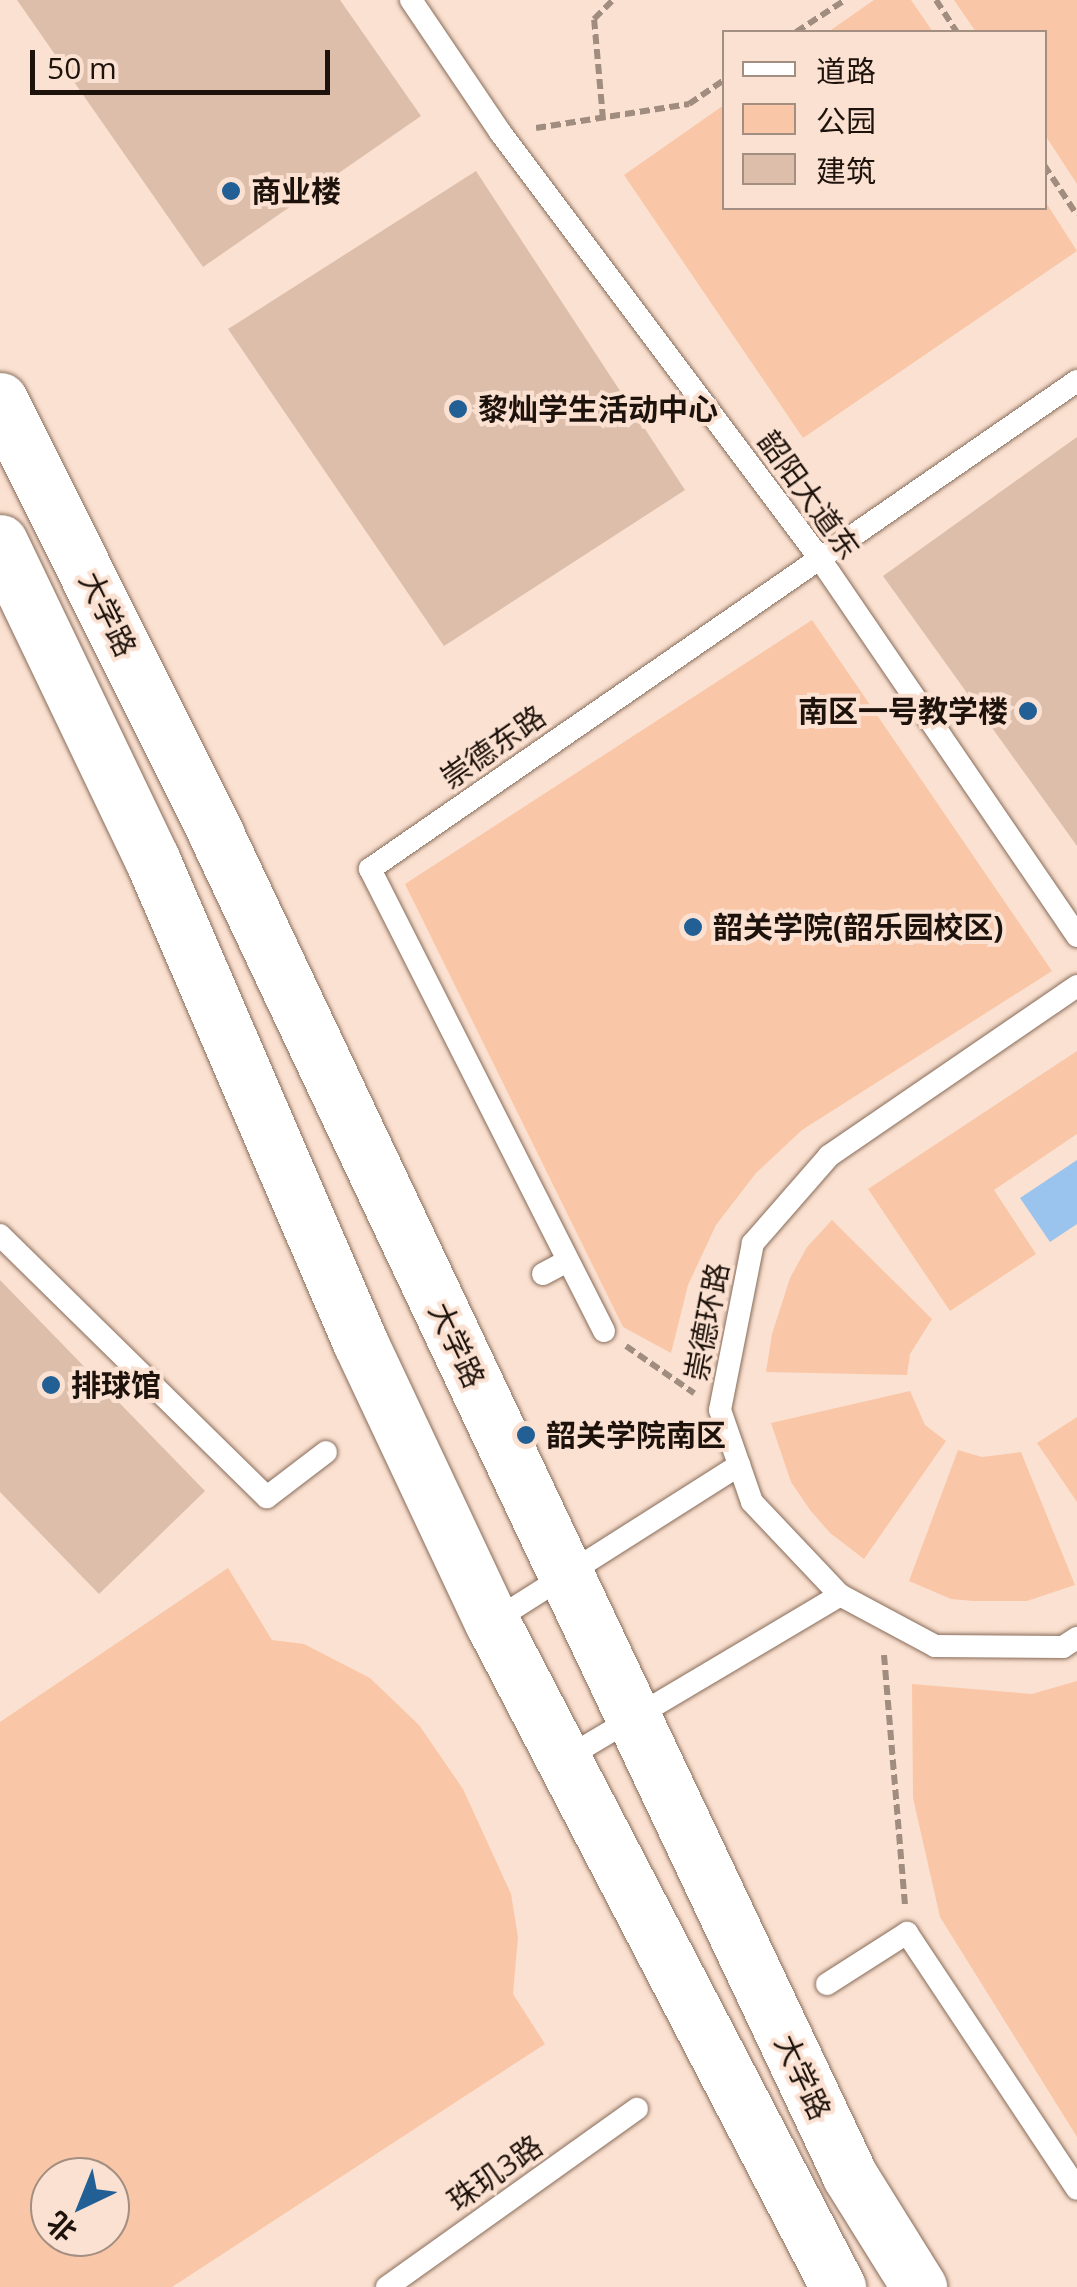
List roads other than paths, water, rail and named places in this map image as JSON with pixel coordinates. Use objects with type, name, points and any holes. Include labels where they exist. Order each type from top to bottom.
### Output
[{"type":"main road","name":"大学路","points":[[0,400],[216,834],[850,2176],[919,2287]]},
{"type":"main road","points":[[0,542],[152,860],[360,1342],[492,1622],[838,2287]]},
{"type":"lane","name":"韶阳大道东","points":[[411,0],[500,132],[818,556],[1077,936]]},
{"type":"lane","name":"崇德东路","points":[[604,1330],[566,1262],[370,869],[818,556],[1077,381]]},
{"type":"lane","name":"崇德环路","points":[[1077,986],[829,1156],[753,1244],[720,1410],[752,1502],[840,1595],[935,1646],[1062,1647],[1077,1638]]},
{"type":"lane","points":[[0,1236],[267,1497],[326,1452]]},
{"type":"lane","points":[[543,1274],[566,1262]]},
{"type":"lane","points":[[492,1622],[739,1465]]},
{"type":"lane","points":[[566,1758],[840,1595]]},
{"type":"lane","points":[[827,1984],[907,1932],[1077,2189]]},
{"type":"lane","name":"珠玑3路","points":[[387,2287],[638,2109]]},
{"type":"water","points":[[1077,1160],[1077,1224],[1050,1242],[1020,1198]]},
{"type":"place","name":"商业楼","points":[[231,191]]},
{"type":"place","name":"黎灿学生活动中心","points":[[458,409]]},
{"type":"place","name":"南区一号教学楼","points":[[1028,711]]},
{"type":"place","name":"韶关学院(韶乐园校区)","points":[[693,927]]},
{"type":"place","name":"排球馆","points":[[51,1385]]},
{"type":"place","name":"韶关学院南区","points":[[526,1435]]}]
